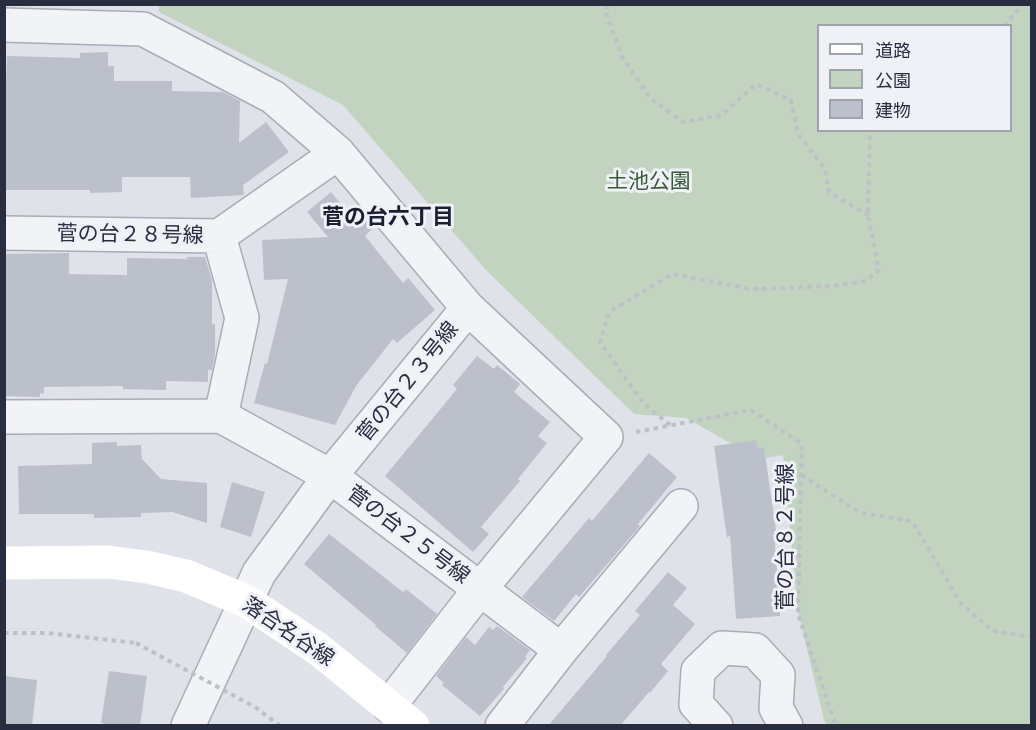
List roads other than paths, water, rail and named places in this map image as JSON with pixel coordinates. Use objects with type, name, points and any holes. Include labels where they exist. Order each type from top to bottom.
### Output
[{"type":"street","name":"菅の台２３号線","points":[[4,26],[143,29],[273,97],[338,153],[468,308],[330,476],[259,573],[188,726]]},
{"type":"street","name":"菅の台２８号線","points":[[4,233],[219,236],[338,153]]},
{"type":"street","points":[[219,236],[242,318],[221,416]]},
{"type":"street","name":"菅の台２５号線","points":[[4,417],[221,416],[330,476],[480,589],[606,437],[468,308]]},
{"type":"street","points":[[502,726],[561,650],[681,506]]},
{"type":"street","name":"落合名谷線","points":[[4,563],[108,562],[147,567],[186,576],[246,601],[318,649],[401,716]]},
{"type":"street","points":[[401,716],[480,589],[561,650]]},
{"type":"street","points":[[716,726],[696,704],[698,671],[722,648],[755,650],[778,675],[773,720]]},
{"type":"district","name":"菅の台六丁目","points":[[388,218]]},
{"type":"park label","name":"土池公園","points":[[649,182]]}]
